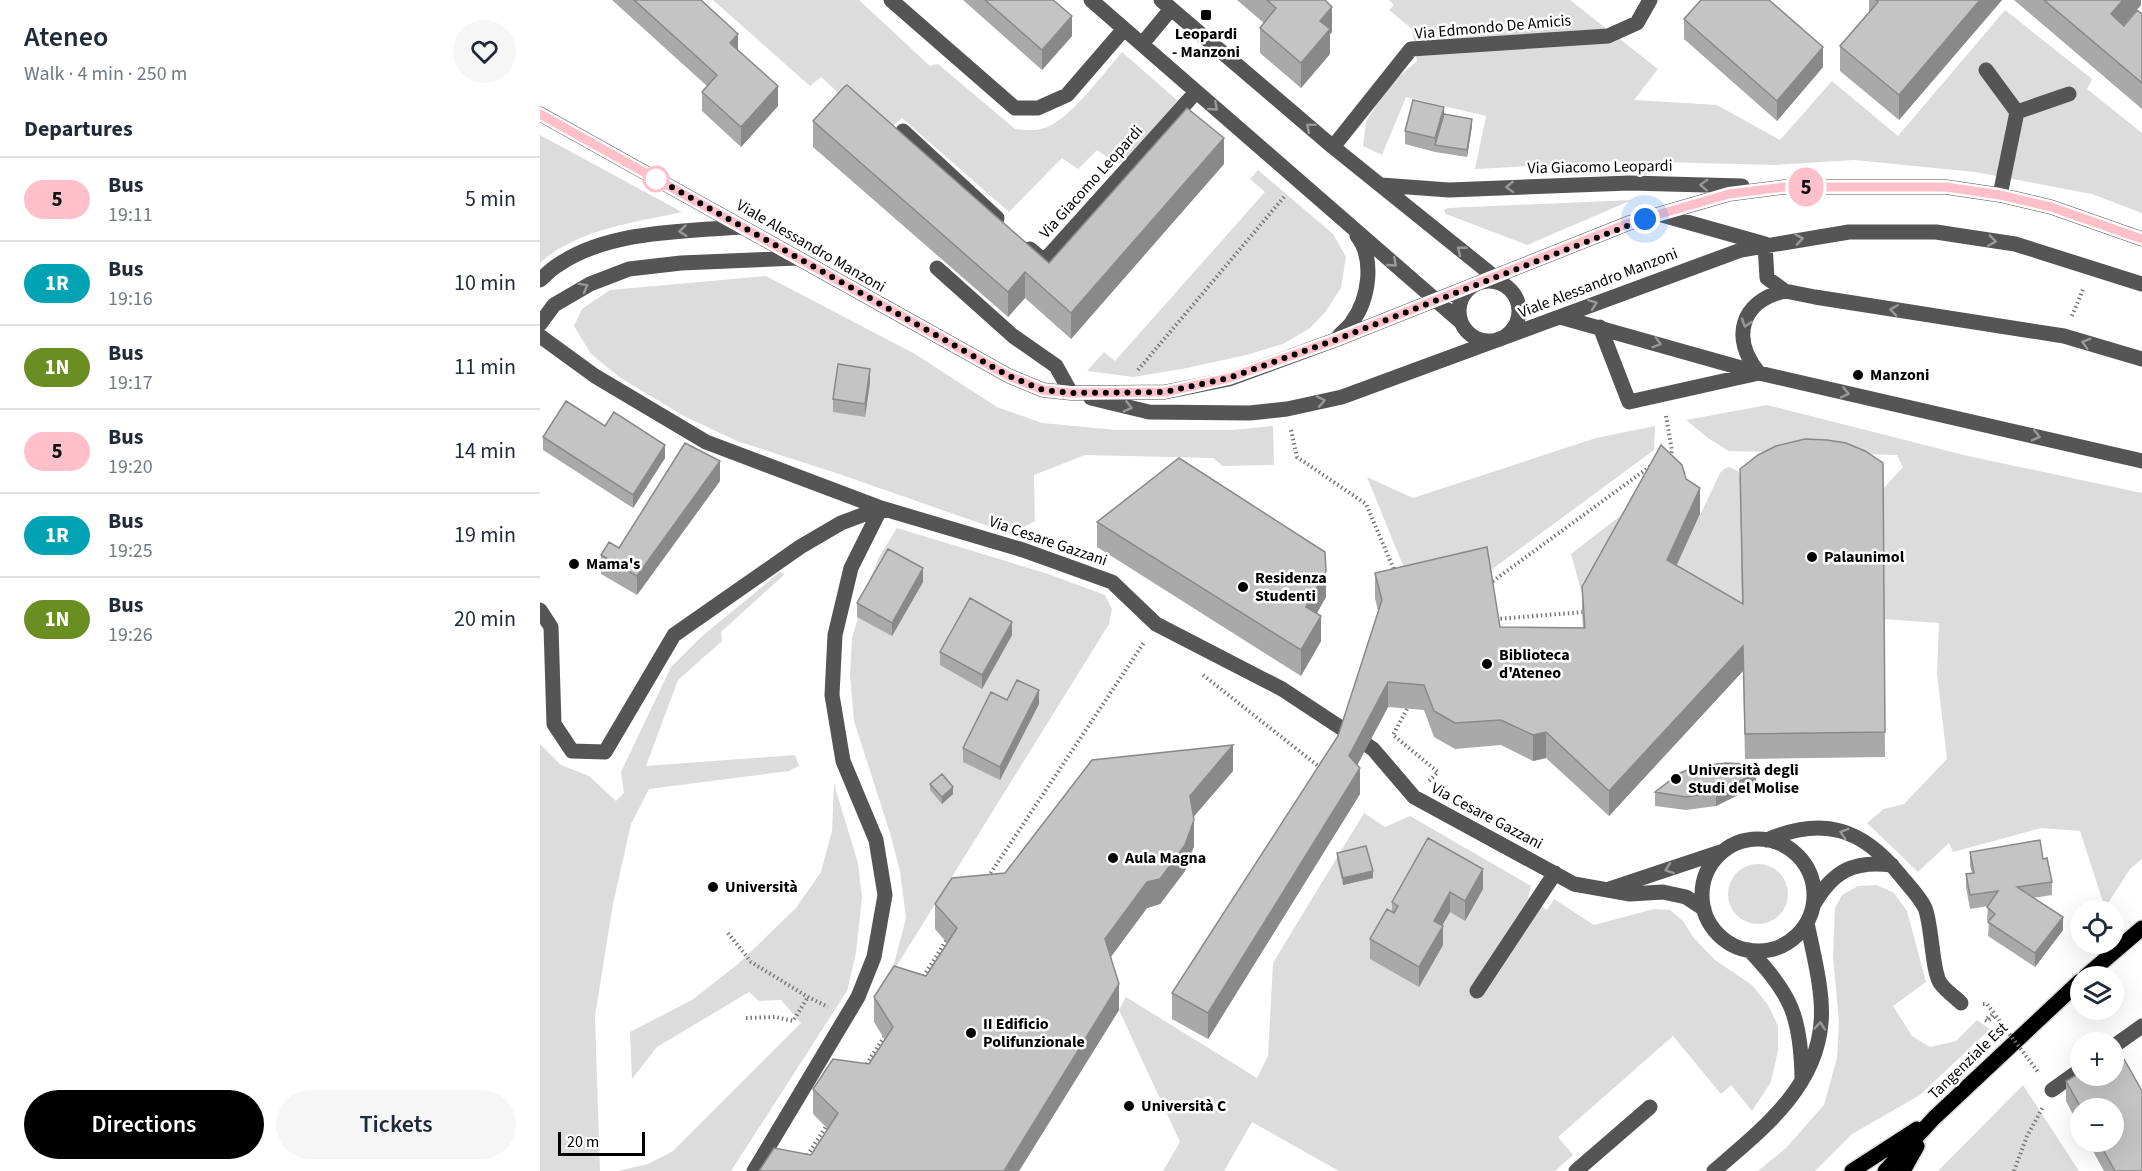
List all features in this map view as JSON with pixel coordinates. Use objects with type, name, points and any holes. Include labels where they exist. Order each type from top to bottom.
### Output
[{"type":"main road","points":[[2098,966],[2142,928]]},
{"type":"main road","name":"Tangenziale Est","points":[[1885,1171],[1934,1118],[2070,990]]},
{"type":"main road","points":[[1852,1171],[1934,1118]]},
{"type":"main road","points":[[1903,1171],[1934,1118]]},
{"type":"street","points":[[891,0],[1015,108],[1038,108],[1067,95],[1124,29]]},
{"type":"street","points":[[1091,0],[1437,300],[1461,322],[1467,332],[1476,339],[1488,341],[1499,339],[1512,330],[1518,315],[1516,299],[1507,287],[1333,147],[1166,4],[1142,44]]},
{"type":"street","name":"Via Edmondo De Amicis","points":[[1333,147],[1412,49],[1608,36],[1637,22],[1650,0]]},
{"type":"street","points":[[1986,70],[2018,112],[2000,195]]},
{"type":"street","name":"Via Giacomo Leopardi","points":[[903,131],[1044,261],[1196,92]]},
{"type":"street","points":[[2018,112],[2069,94]]},
{"type":"street","name":"Viale Alessandro Manzoni","points":[[540,114],[1009,376],[1043,390],[1071,393],[1165,392],[1229,378],[1335,340],[1629,223],[1729,194],[1784,187],[1946,187],[2000,195],[2051,207],[2142,239]]},
{"type":"street","name":"Via Giacomo Leopardi","points":[[1381,185],[1449,190],[1630,183],[1784,187]]},
{"type":"street","points":[[1660,214],[1765,244],[1767,278],[1785,291],[2064,336],[2142,359]]},
{"type":"street","name":"Viale Alessandro Manzoni","points":[[1335,340],[1353,322],[1368,282],[1368,263],[1363,244],[1348,224]]},
{"type":"street","points":[[540,280],[558,264],[594,247],[631,238],[681,231],[742,227]]},
{"type":"street","name":"Viale Alessandro Manzoni","points":[[1071,393],[1149,412],[1250,413],[1287,409],[1342,397],[1741,250],[1765,244],[1849,232],[1936,232],[2015,244],[2142,284]]},
{"type":"street","points":[[540,324],[554,305],[590,284],[629,269],[681,263],[798,258]]},
{"type":"street","points":[[937,268],[1013,336],[1056,366],[1071,393]]},
{"type":"street","points":[[1461,322],[1459,310],[1461,299],[1468,289],[1478,283],[1493,282],[1507,287]]},
{"type":"street","points":[[1759,373],[1749,361],[1743,346],[1742,330],[1747,316],[1756,303],[1770,295],[1785,291]]},
{"type":"street","points":[[1560,317],[1759,373],[2142,461]]},
{"type":"street","points":[[1600,327],[1629,402],[1759,373]]},
{"type":"street","name":"Via Cesare Gazzani","points":[[540,336],[594,375],[706,442],[881,508],[1023,549],[1112,582],[1156,624],[1282,689],[1358,738],[1373,749],[1414,797],[1574,884],[1630,894],[1663,892],[1686,897],[1704,909]]},
{"type":"street","points":[[540,610],[551,627],[554,724],[572,751],[605,753],[674,635],[800,547],[841,523],[881,508]]},
{"type":"street","points":[[754,1171],[858,997],[874,957],[885,895],[876,840],[843,761],[832,695],[835,635],[850,568],[881,508]]},
{"type":"street","points":[[1767,840],[1788,831],[1811,827],[1834,829],[1856,837],[1876,849],[1892,865],[1926,908],[1939,983],[1961,1003]]},
{"type":"street","points":[[1603,890],[1725,850],[1738,843],[1767,840],[1784,845],[1798,856],[1808,870],[1814,887],[1814,904]]},
{"type":"street","points":[[1725,850],[1713,862],[1705,877],[1702,893],[1704,909],[1710,924],[1720,936],[1749,951],[1766,951],[1782,946],[1796,936],[1807,923],[1823,888],[1838,874],[1854,866],[1873,863],[1892,865]]},
{"type":"street","points":[[1477,991],[1555,873]]},
{"type":"street","points":[[1714,1171],[1785,1107],[1802,1081],[1817,1049],[1822,1021],[1816,968],[1807,923]]},
{"type":"street","points":[[1749,951],[1773,975],[1787,998],[1796,1021],[1802,1049],[1802,1081]]},
{"type":"street","points":[[2124,1040],[2142,1026]]},
{"type":"street","points":[[2052,1090],[2070,1077]]},
{"type":"street","points":[[1576,1171],[1650,1107]]},
{"type":"path","points":[[1118,393],[1298,180]]},
{"type":"path","points":[[2064,336],[2090,269]]},
{"type":"path","points":[[1663,394],[1672,451],[1669,462]]},
{"type":"path","points":[[1287,409],[1297,457],[1366,504],[1399,581]]},
{"type":"path","points":[[1663,458],[1672,451]]},
{"type":"path","points":[[1489,585],[1653,465]]},
{"type":"path","points":[[1495,619],[1593,612]]},
{"type":"path","points":[[987,878],[1156,624]]},
{"type":"path","points":[[1200,672],[1327,773]]},
{"type":"path","points":[[1407,709],[1393,735],[1438,772],[1414,797]]},
{"type":"path","points":[[729,933],[751,962],[808,997],[847,1016]]},
{"type":"path","points":[[917,986],[949,937]]},
{"type":"path","points":[[746,1018],[776,1017],[793,1021],[808,997]]},
{"type":"path","points":[[1995,1015],[2038,1072]]},
{"type":"path","points":[[860,1073],[892,1024]]},
{"type":"path","points":[[2014,1171],[2027,1136],[2052,1090]]},
{"type":"path","points":[[803,1161],[829,1122]]},
{"type":"shaded area","points":[[713,0],[859,0],[930,66],[938,64],[1015,129],[1039,130],[1056,122],[1087,94],[1122,52],[1178,101],[1120,163],[1114,162],[1097,150],[1078,169],[1062,158],[1009,212],[902,118],[889,130],[856,109],[821,77],[810,86]]},
{"type":"shaded area","points":[[1389,0],[1570,0],[1658,69],[1634,100],[1717,105],[1780,140],[1832,81],[1898,136],[2005,10],[2092,79],[2087,89],[2142,133],[2142,213],[2092,194],[1975,172],[1854,160],[1776,165],[1618,161],[1475,169],[1486,116],[1406,97],[1382,155],[1363,146],[1366,122],[1389,85],[1417,61],[1412,29],[1389,10],[1394,5]]},
{"type":"shaded area","points":[[540,135],[682,212],[588,235],[554,252],[540,263]]},
{"type":"shaded area","points":[[1258,170],[1333,234],[1346,257],[1341,288],[1326,311],[1310,328],[1283,344],[1246,355],[1133,377],[1087,371],[1104,352],[1115,361],[1265,192],[1250,179]]},
{"type":"shaded area","points":[[1632,200],[1527,245],[1446,214],[1444,210],[1448,208]]},
{"type":"shaded area","points":[[766,276],[915,354],[997,407],[1042,423],[1116,430],[1233,430],[1273,426],[1274,465],[1223,466],[1213,458],[1085,455],[1034,475],[1035,521],[1011,534],[737,441],[684,416],[619,377],[591,354],[574,326],[582,309],[610,290]]},
{"type":"shaded area","points":[[1767,405],[1968,456],[2142,493],[2142,859],[2130,869],[2110,900],[2102,900],[2080,831],[2041,828],[1953,852],[1949,843],[1918,872],[1867,823],[1884,809],[1904,804],[1947,759],[1937,674],[1939,623],[1884,619],[1883,489],[1903,467],[1897,455],[1729,451],[1686,420]]},
{"type":"shaded area","points":[[1655,426],[1654,450],[1487,573],[1413,590],[1367,477],[1413,498],[1596,438]]},
{"type":"shaded area","points":[[1729,467],[1738,471],[1740,476],[1743,630],[1667,585],[1720,473]]},
{"type":"shaded area","points":[[1647,495],[1582,594],[1571,554]]},
{"type":"shaded area","points":[[897,528],[1048,574],[1105,595],[1112,609],[1109,624],[891,975],[906,918],[900,871],[854,721],[850,675],[852,638],[867,587],[879,557]]},
{"type":"shaded area","points":[[780,572],[785,574],[721,632],[722,641],[678,680],[646,766],[795,755],[799,766],[789,771],[649,789],[631,824],[613,904],[595,1016],[600,1171],[540,1171],[540,744],[561,765],[589,776],[616,801],[624,793],[621,772],[671,667],[701,637]]},
{"type":"shaded area","points":[[834,784],[858,863],[862,897],[856,953],[847,991],[731,1171],[618,1171],[648,1164],[673,1151],[801,1023],[781,1000],[759,1001],[749,992],[657,1047],[632,1079],[630,1032],[692,1000],[738,964],[796,908],[821,872],[832,831]]},
{"type":"shaded area","points":[[1364,813],[1385,827],[1410,816],[1531,886],[1528,897],[1547,910],[1554,899],[1594,925],[1654,909],[1670,910],[1683,921],[1693,937],[1715,960],[1752,985],[1768,1005],[1778,1026],[1778,1050],[1771,1082],[1752,1111],[1731,1085],[1721,1094],[1673,1036],[1558,1137],[1573,1155],[1555,1171],[1339,1171],[1252,1122],[1224,1171],[1163,1171],[1180,1142],[1119,1010],[1126,997],[1257,1078],[1268,1056],[1273,963]]},
{"type":"shaded area","points":[[1752,864],[1764,864],[1775,869],[1783,877],[1788,894],[1786,906],[1775,919],[1764,924],[1752,924],[1741,919],[1733,911],[1728,900],[1728,888],[1733,877],[1741,869]]},
{"type":"shaded area","points":[[1877,885],[1894,893],[1907,911],[1926,982],[1893,1006],[1912,1036],[1930,1047],[1956,1041],[1977,1020],[1990,1029],[1920,1095],[1852,1134],[1815,1171],[1758,1171],[1786,1148],[1824,1105],[1837,1058],[1839,1022],[1833,957],[1835,908],[1842,895],[1858,886]]},
{"type":"shaded area","points":[[2023,1085],[2079,1171],[1938,1171]]},
{"type":"building","points":[[634,0],[701,0],[738,34],[730,43],[778,86],[741,127],[702,92],[717,75]]},
{"type":"building","points":[[985,0],[1053,0],[1072,16],[1042,50]]},
{"type":"building","points":[[1267,0],[1325,0],[1332,7],[1320,21],[1330,29],[1301,63],[1260,28],[1276,8]]},
{"type":"building","points":[[1701,0],[1769,0],[1823,47],[1777,101],[1684,19]]},
{"type":"building","points":[[1876,0],[1980,0],[1899,95],[1840,46],[1878,2]]},
{"type":"building","points":[[2044,0],[2123,0],[2111,14],[2124,26],[2137,10],[2142,14],[2142,83]]},
{"type":"building","points":[[847,85],[1049,263],[1187,108],[1224,138],[1071,313],[1025,272],[1008,292],[813,121]]},
{"type":"building","points":[[1413,100],[1444,107],[1435,138],[1405,131]]},
{"type":"building","points":[[1444,114],[1472,119],[1467,150],[1435,145]]},
{"type":"building","points":[[838,364],[870,369],[865,404],[833,399]]},
{"type":"building","points":[[566,401],[605,426],[614,412],[665,445],[633,495],[543,437]]},
{"type":"building","points":[[1805,439],[1846,443],[1865,451],[1883,463],[1885,732],[1745,734],[1743,646],[1609,791],[1546,732],[1533,735],[1501,720],[1455,723],[1434,711],[1424,685],[1388,682],[1349,756],[1360,768],[1208,1013],[1172,993],[1338,736],[1382,600],[1375,573],[1487,547],[1500,627],[1585,628],[1582,587],[1661,445],[1682,465],[1686,479],[1700,488],[1667,560],[1743,604],[1740,469],[1758,455],[1776,446]]},
{"type":"building","points":[[685,443],[720,461],[637,576],[601,555],[609,542],[619,548]]},
{"type":"building","name":"Residenza Studenti","points":[[1179,458],[1325,552],[1326,571],[1306,607],[1321,616],[1301,650],[1097,522]]},
{"type":"building","points":[[888,549],[923,568],[892,623],[857,603]]},
{"type":"building","points":[[970,598],[1012,622],[982,675],[940,652]]},
{"type":"building","points":[[1017,680],[1039,690],[1000,767],[963,748],[991,692],[1007,700]]},
{"type":"building","points":[[1233,745],[1190,796],[1194,820],[1185,845],[1160,879],[1147,882],[1105,939],[1119,984],[1004,1171],[759,1171],[774,1148],[811,1155],[838,1113],[813,1089],[833,1059],[869,1064],[893,1027],[874,997],[894,966],[926,976],[957,928],[935,904],[952,878],[1005,873],[1092,760]]},
{"type":"building","points":[[1726,763],[1741,764],[1756,769],[1744,779],[1716,792],[1686,797],[1655,792],[1680,773],[1694,767]]},
{"type":"building","points":[[942,774],[953,787],[942,797],[930,784]]},
{"type":"building","points":[[1428,838],[1483,869],[1465,901],[1450,892],[1434,921],[1443,926],[1419,967],[1370,939],[1387,909],[1394,913],[1398,906],[1392,902]]},
{"type":"building","points":[[2040,840],[2043,859],[2047,858],[2052,882],[2017,887],[2063,917],[2035,953],[1988,922],[1995,914],[1987,907],[1998,891],[1970,895],[1966,874],[1974,873],[1970,852]]},
{"type":"building","points":[[1366,846],[1373,871],[1343,878],[1337,853]]},
{"type":"building","points":[[2124,1059],[2142,1091],[2142,1171],[2115,1171],[2105,1152],[2124,1152],[2124,1098],[2075,1098],[2066,1081],[2070,1079],[2070,1086],[2124,1086]]},
{"type":"bus line","name":"5","points":[[540,114],[1009,376],[1043,390],[1071,393],[1165,392],[1229,378],[1335,340],[1629,223],[1729,194],[1784,187],[1946,187],[2000,195],[2051,207],[2142,239]]},
{"type":"place","name":"Leopardi - Manzoni","points":[[1206,15]]},
{"type":"place","name":"Manzoni","points":[[1858,375]]},
{"type":"place","name":"Palaunimol","points":[[1812,557]]},
{"type":"place","name":"Mama's","points":[[574,564]]},
{"type":"place","name":"Residenza Studenti","points":[[1243,587]]},
{"type":"place","name":"Biblioteca d'Ateneo","points":[[1487,664]]},
{"type":"place","name":"Università degli Studi del Molise","points":[[1676,779]]},
{"type":"place","name":"Aula Magna","points":[[1113,858]]},
{"type":"place","name":"Università","points":[[713,887]]},
{"type":"place","name":"II Edificio Polifunzionale","points":[[971,1033]]},
{"type":"place","name":"Università C","points":[[1129,1106]]},
{"type":"route","points":[[656,179],[650,175],[1009,376],[1043,390],[1071,393],[1165,392],[1229,378],[1335,340],[1629,223],[1645,219]]}]
